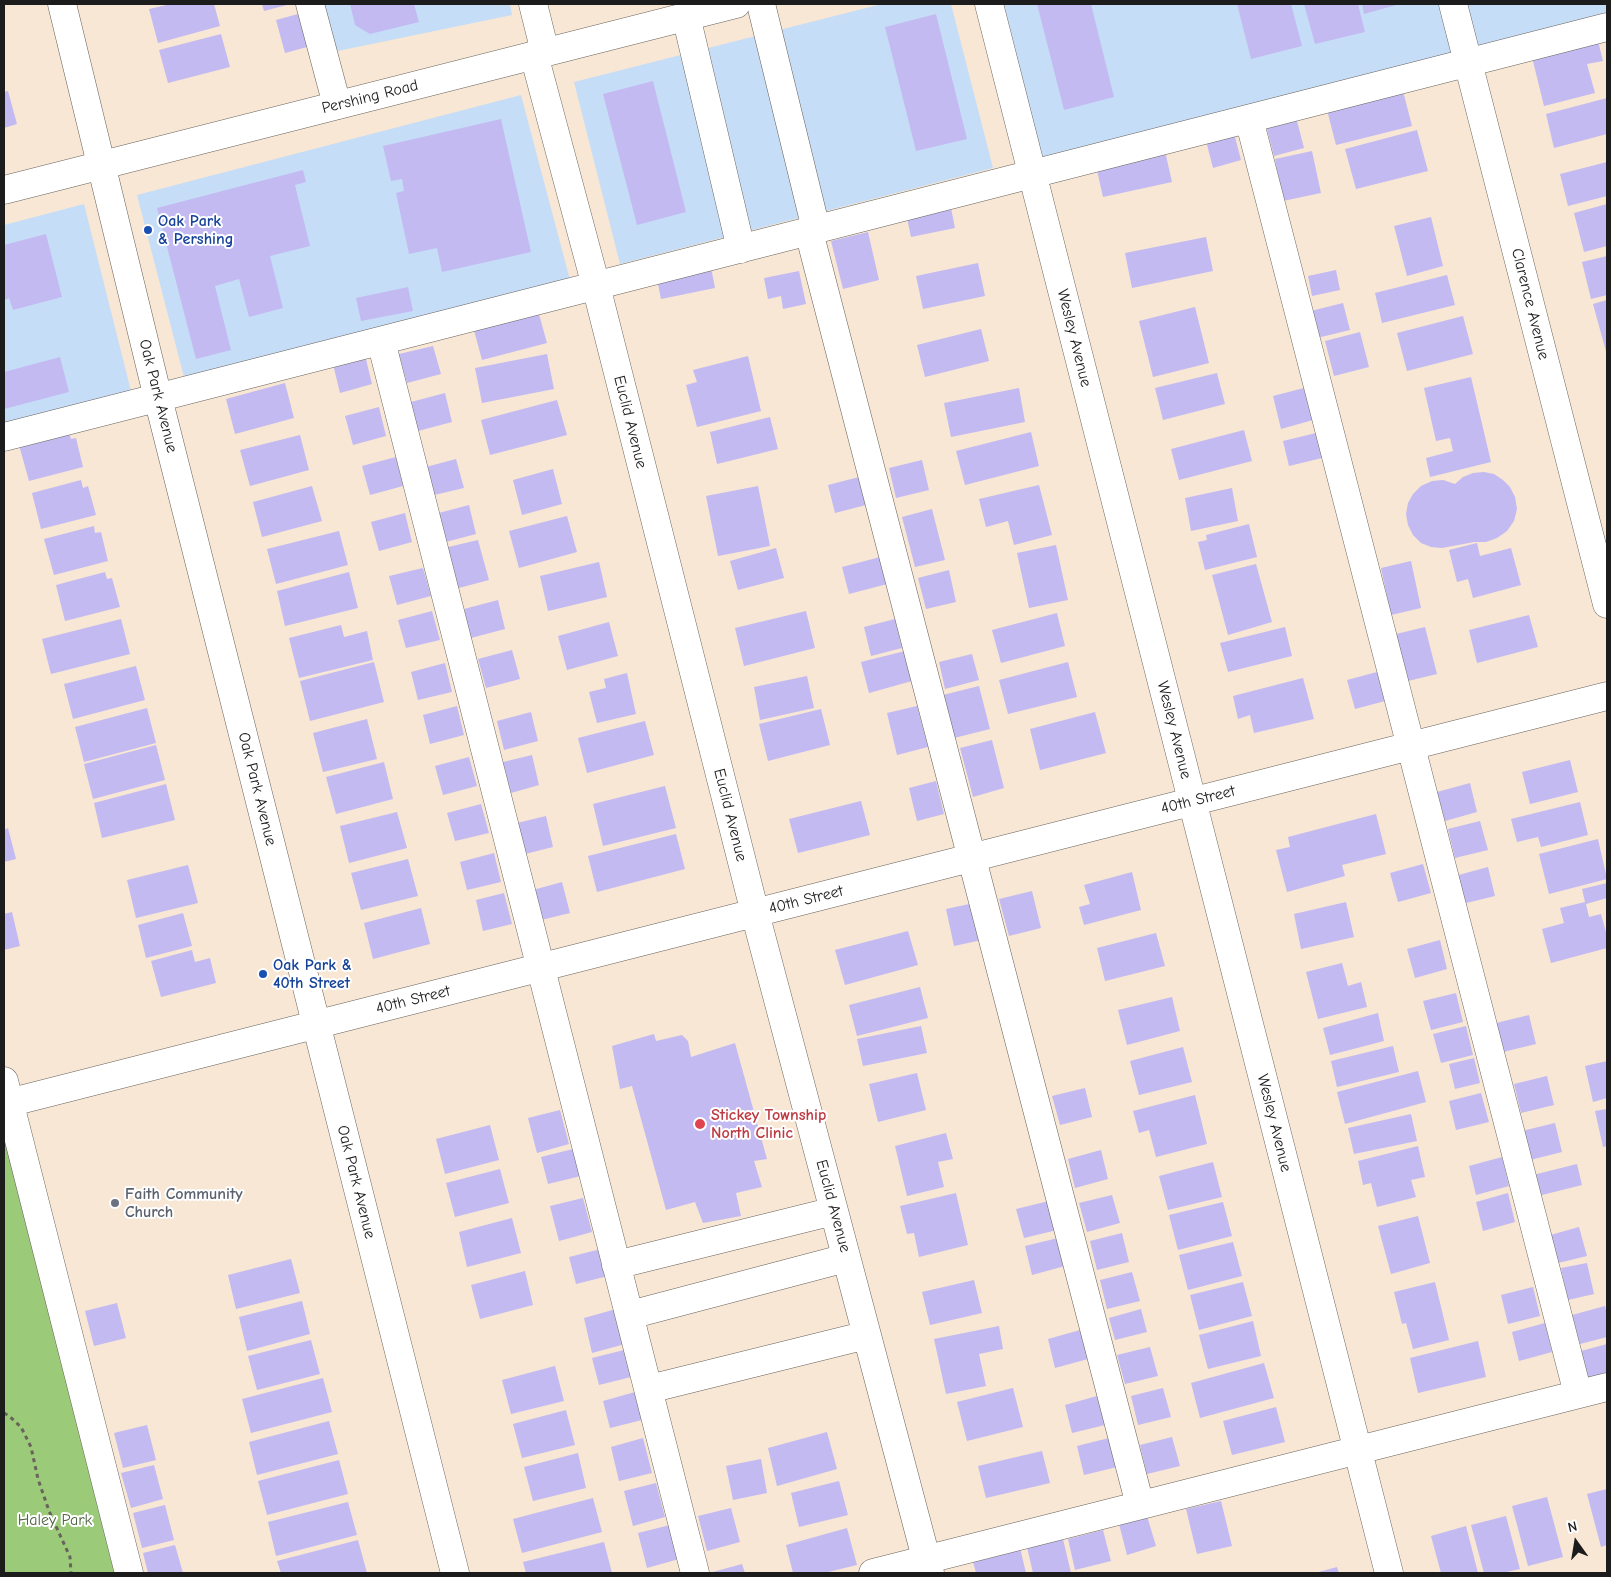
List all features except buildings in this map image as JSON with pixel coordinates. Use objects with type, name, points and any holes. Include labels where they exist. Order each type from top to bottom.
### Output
[{"type":"street","name":"Oak Park Avenue","points":[[62,4],[103,165],[158,398],[455,1573]]},
{"type":"street","points":[[310,4],[337,105]]},
{"type":"street","name":"Euclid Avenue","points":[[533,4],[540,54],[596,286],[754,913],[928,1566]]},
{"type":"street","name":"Pershing Road","points":[[4,190],[736,4]]},
{"type":"street","points":[[761,4],[813,231],[972,858],[1140,1505]]},
{"type":"street","name":"Wesley Avenue","points":[[989,4],[1389,1573]]},
{"type":"street","name":"Clarence Avenue","points":[[1453,4],[1607,604]]},
{"type":"street","points":[[686,16],[741,249]]},
{"type":"street","points":[[4,437],[1607,28]]},
{"type":"street","points":[[1249,120],[1578,1394]]},
{"type":"street","points":[[380,341],[695,1573]]},
{"type":"street","name":"40th Street","points":[[6,1096],[316,1025],[1607,696]]},
{"type":"street","points":[[6,1096],[129,1573]]},
{"type":"street","points":[[616,1265],[834,1211]]},
{"type":"street","points":[[630,1315],[846,1258]]},
{"type":"street","points":[[648,1389],[867,1335]]},
{"type":"street","points":[[873,1573],[928,1566],[1140,1505],[1607,1387]]},
{"type":"path","points":[[4,1414],[21,1427],[30,1447],[41,1487],[70,1557],[71,1573]]},
{"type":"shaded area","points":[[315,4],[510,4],[512,15],[328,53]]},
{"type":"shaded area","points":[[882,4],[951,4],[993,168],[620,264],[574,82]]},
{"type":"shaded area","points":[[1004,4],[1607,4],[1607,21],[1042,159]]},
{"type":"shaded area","points":[[521,95],[570,280],[185,381],[137,195]]},
{"type":"shaded area","points":[[84,204],[133,399],[4,432],[4,225]]},
{"type":"green space","name":"Haley Park","points":[[4,1124],[121,1573],[4,1573]]},
{"type":"place","name":"Oak Park & Pershing","points":[[148,230]]},
{"type":"place","name":"Oak Park & 40th Street","points":[[263,974]]},
{"type":"place","name":"Stickey Township North Clinic","points":[[700,1124]]},
{"type":"place","name":"Faith Community Church","points":[[115,1203]]}]
